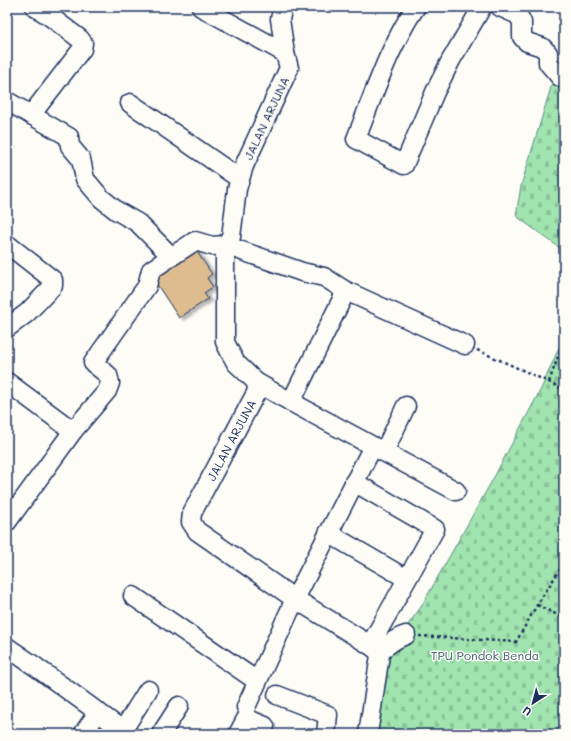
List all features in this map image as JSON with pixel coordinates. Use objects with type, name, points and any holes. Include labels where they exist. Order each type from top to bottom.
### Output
[{"type":"street","points":[[31,115],[82,50],[83,43],[61,24],[35,7]]},
{"type":"street","points":[[201,7],[285,52]]},
{"type":"street","name":"JALAN ARJUNA","points":[[283,7],[280,19],[289,68],[244,166],[237,189],[231,238],[225,245],[225,342],[236,363],[256,382],[257,391],[192,513],[191,522],[197,531],[295,599],[374,649]]},
{"type":"street","points":[[416,7],[400,33],[356,139],[404,165],[444,73],[482,7]]},
{"type":"street","points":[[500,7],[518,15],[522,22],[522,37],[527,42],[542,47],[548,53],[548,63],[560,77],[564,79]]},
{"type":"street","points":[[130,103],[240,179]]},
{"type":"street","points":[[9,105],[31,115],[69,137],[70,146],[81,159],[85,179],[101,198],[117,211],[138,224],[171,256]]},
{"type":"street","points":[[7,522],[73,431],[106,391],[110,383],[108,375],[93,363],[147,286],[150,270],[195,241],[212,246],[225,245],[302,272],[324,277],[346,291],[465,345]]},
{"type":"street","points":[[7,244],[54,282],[27,313],[7,328]]},
{"type":"street","points":[[291,402],[346,291]]},
{"type":"street","points":[[7,382],[73,431]]},
{"type":"street","points":[[256,382],[376,453],[456,491]]},
{"type":"street","points":[[246,707],[295,599],[354,482],[376,453],[406,406]]},
{"type":"street","points":[[354,482],[435,529],[407,579],[374,649]]},
{"type":"street","points":[[328,533],[407,579]]},
{"type":"street","points":[[133,596],[257,682]]},
{"type":"street","points":[[374,649],[406,635]]},
{"type":"street","points":[[7,647],[126,732],[148,690]]},
{"type":"street","points":[[368,734],[380,654],[374,649]]},
{"type":"street","points":[[277,695],[328,716],[326,734]]},
{"type":"street","points":[[161,734],[179,706]]},
{"type":"street","points":[[84,734],[98,712]]},
{"type":"street","points":[[238,734],[246,719],[265,726]]},
{"type":"path","points":[[549,382],[564,340]]},
{"type":"path","points":[[465,345],[564,390]]},
{"type":"path","points":[[406,635],[516,642],[537,605],[564,563]]},
{"type":"path","points":[[537,605],[564,618]]},
{"type":"green space","points":[[558,64],[564,68],[564,251],[516,216],[521,186]]},
{"type":"green space","name":"TPU Pondok Benda","points":[[564,336],[564,734],[372,734],[383,659],[421,607],[493,479],[541,389]]},
{"type":"building","points":[[193,246],[212,274],[207,278],[213,287],[204,293],[208,299],[179,318],[150,274]]}]
